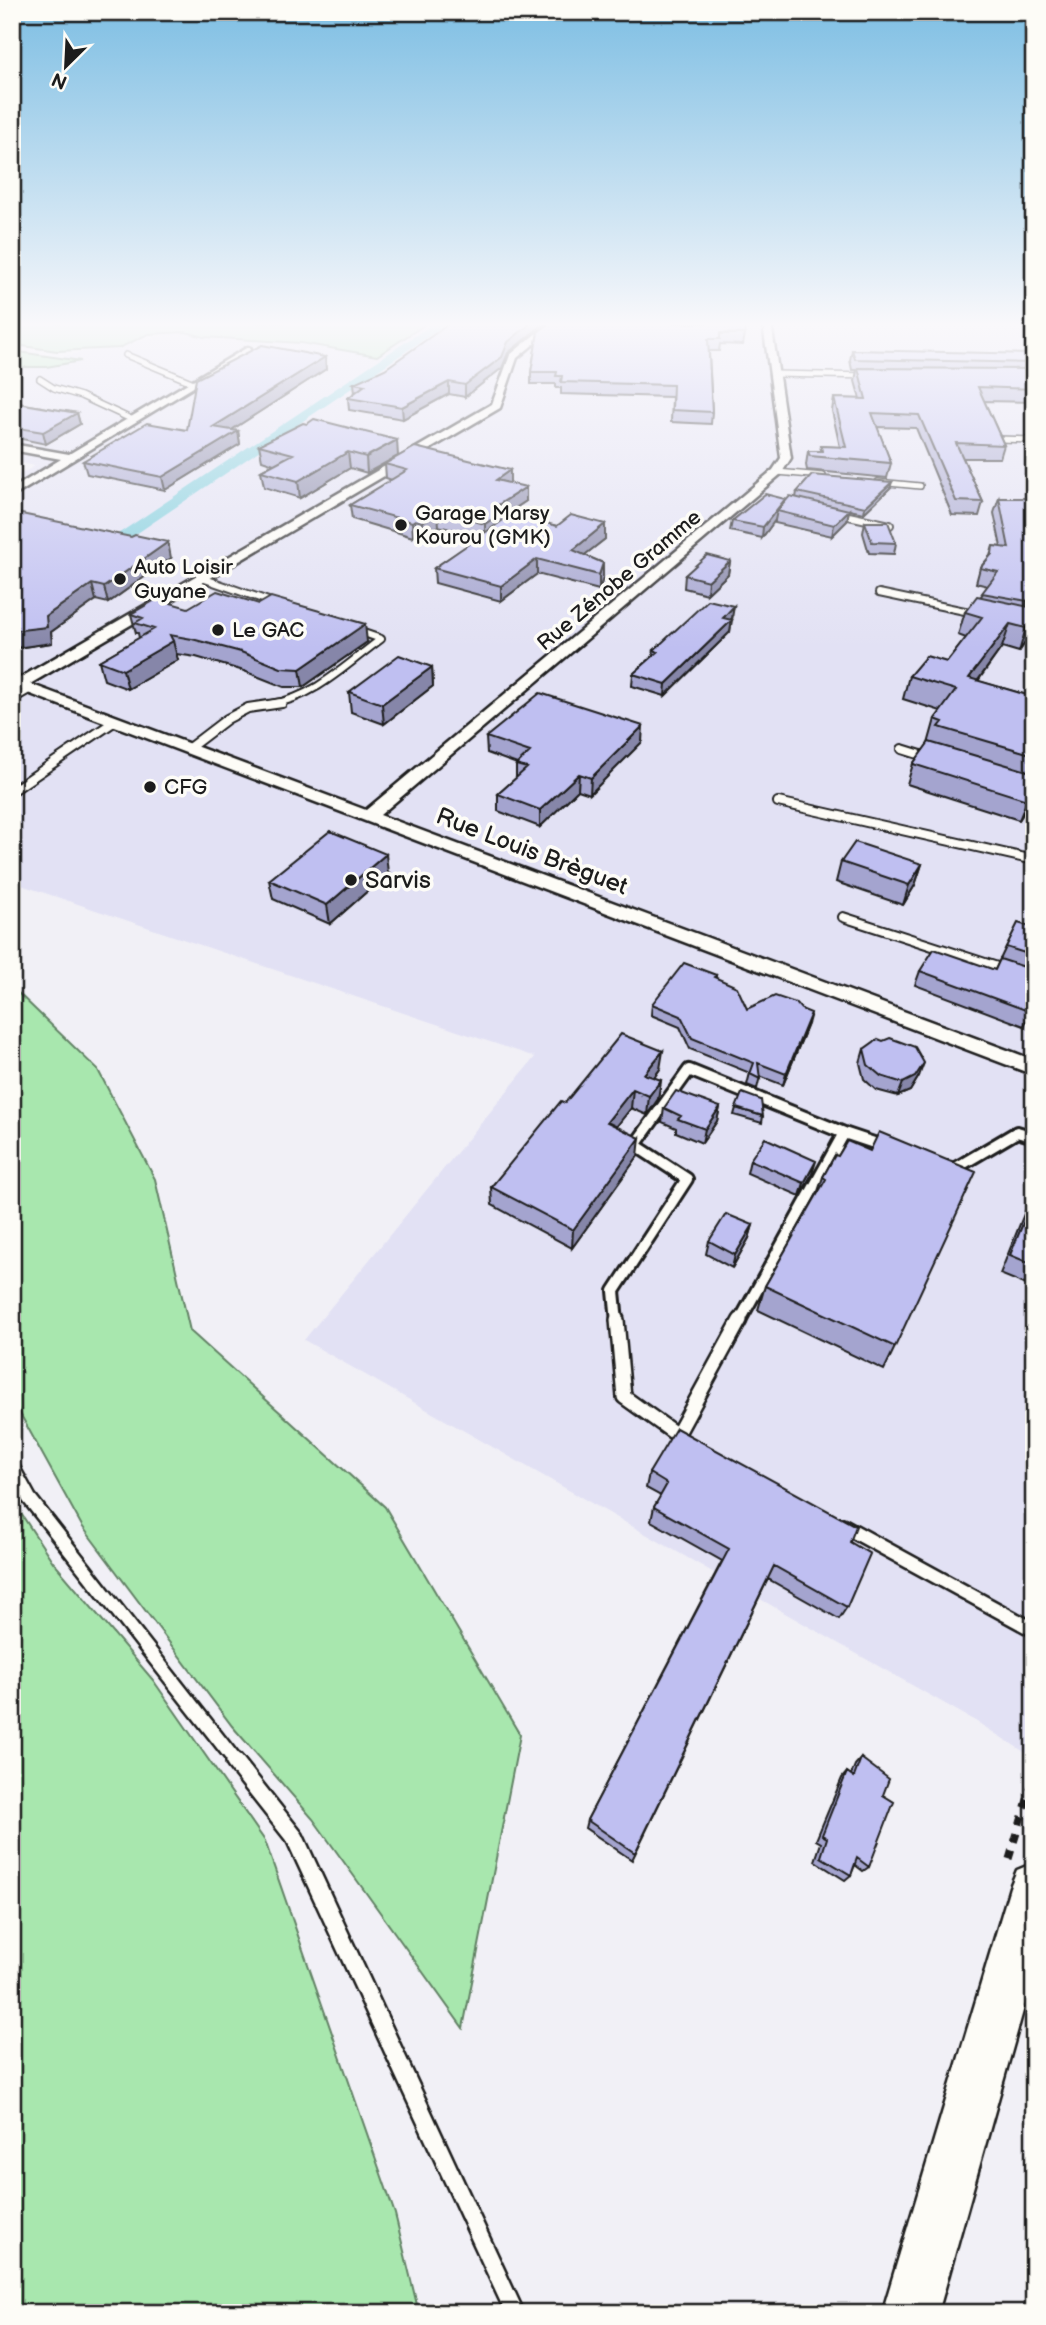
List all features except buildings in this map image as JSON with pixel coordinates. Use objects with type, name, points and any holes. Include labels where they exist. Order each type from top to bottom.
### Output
[{"type":"main road","points":[[910,2313],[1034,1888]]},
{"type":"street","points":[[12,494],[114,432]]},
{"type":"street","points":[[19,689],[199,578],[452,432]]},
{"type":"street","points":[[777,472],[786,458],[783,432]]},
{"type":"street","points":[[12,447],[71,458]]},
{"type":"street","name":"Rue Zénobe Gramme","points":[[370,815],[758,495],[777,472]]},
{"type":"street","name":"Rue Louis Brèguet","points":[[19,689],[115,721],[370,815],[1034,1068]]},
{"type":"lane","points":[[998,439],[1034,440]]},
{"type":"lane","points":[[777,472],[829,477]]},
{"type":"lane","points":[[868,481],[920,486]]},
{"type":"lane","points":[[827,511],[891,525]]},
{"type":"lane","points":[[199,578],[290,608]]},
{"type":"lane","points":[[880,593],[988,616]]},
{"type":"lane","points":[[189,748],[227,719],[248,708],[286,702],[309,693],[381,639],[342,626]]},
{"type":"lane","points":[[12,791],[115,721]]},
{"type":"lane","points":[[902,749],[942,761]]},
{"type":"lane","points":[[778,802],[1034,860]]},
{"type":"lane","points":[[843,917],[1034,979]]},
{"type":"lane","points":[[844,1133],[683,1438],[624,1397],[614,1291],[687,1180],[635,1144],[689,1069],[844,1133],[892,1149]]},
{"type":"lane","points":[[942,1165],[954,1169],[1017,1132],[1034,1138]]},
{"type":"lane","points":[[12,1467],[29,1498],[295,1838],[515,2313]]},
{"type":"lane","points":[[832,1519],[1034,1630]]},
{"type":"shaded area","points":[[12,432],[1034,432],[1034,1758],[977,1722],[304,1340],[535,1057],[12,882],[12,479],[35,466],[12,461]]},
{"type":"green space","points":[[12,987],[98,1070],[155,1179],[190,1331],[385,1507],[520,1735],[463,2028],[313,1819],[232,1726],[82,1526],[12,1399]]},
{"type":"green space","points":[[12,1500],[53,1562],[153,1680],[265,1841],[395,2214],[419,2313],[12,2313]]},
{"type":"waterway","points":[[93,556],[279,432]]},
{"type":"place","name":"Garage Marsy Kourou (GMK)","points":[[401,525]]},
{"type":"place","name":"Auto Loisir Guyane","points":[[120,579]]},
{"type":"place","name":"Le GAC","points":[[218,630]]},
{"type":"place","name":"CFG","points":[[150,787]]},
{"type":"place","name":"Sarvis","points":[[351,880]]}]
